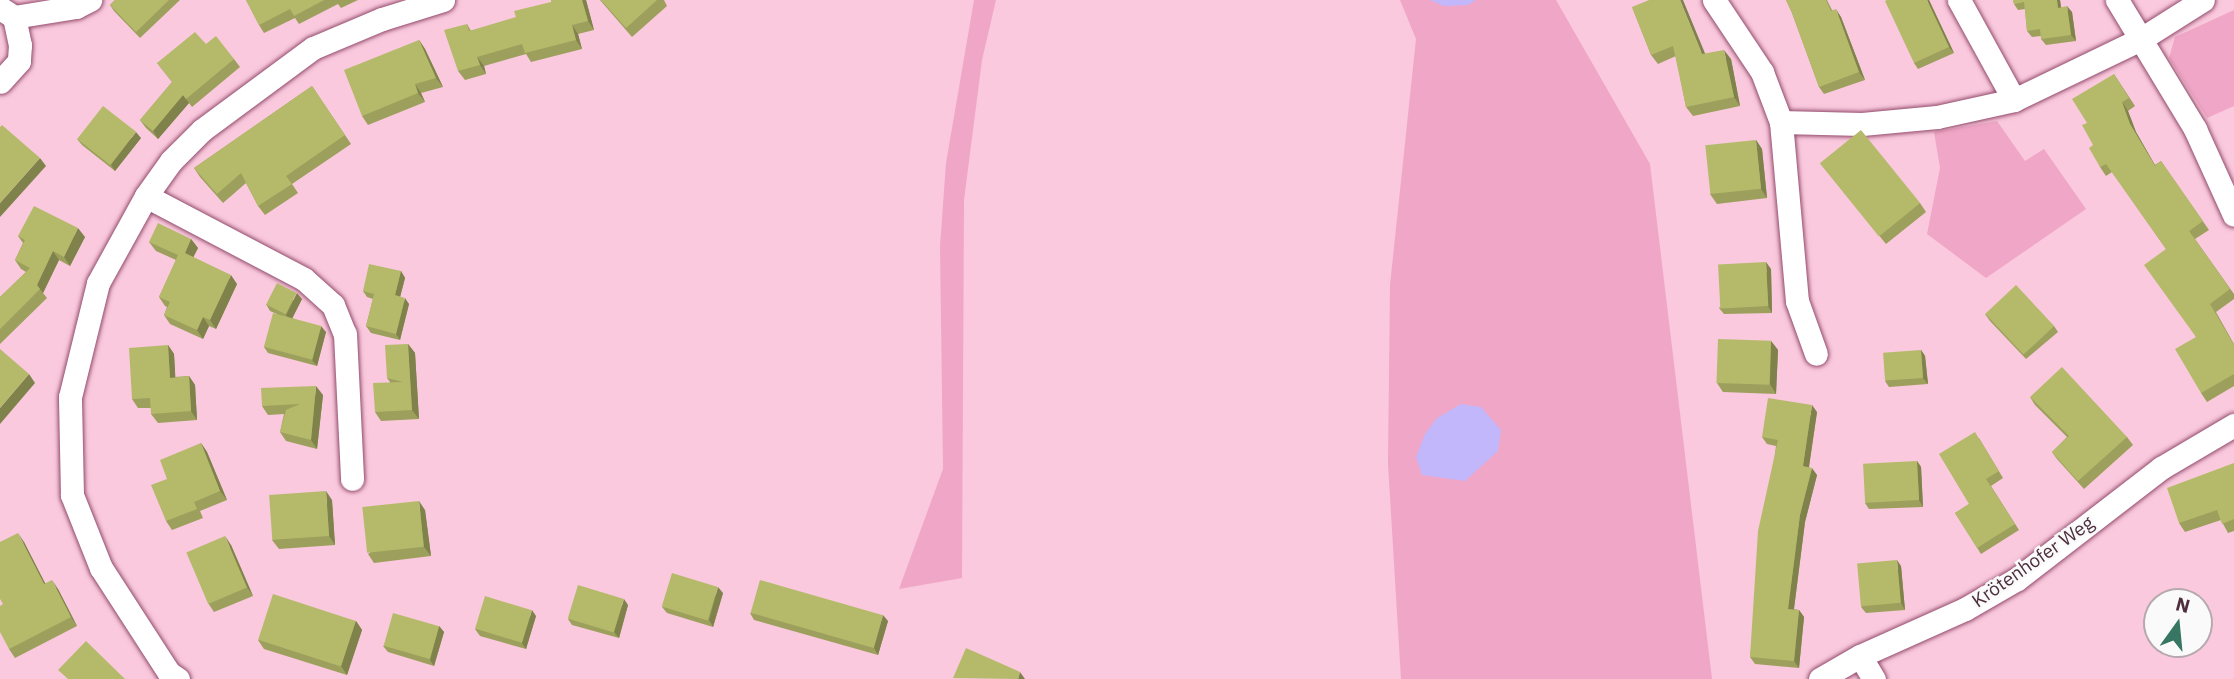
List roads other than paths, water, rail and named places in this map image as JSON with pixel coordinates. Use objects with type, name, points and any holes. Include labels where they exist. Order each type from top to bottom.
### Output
[{"type":"street","points":[[0,82],[19,61],[7,13],[76,7],[90,0]]},
{"type":"street","points":[[178,679],[169,673],[125,608],[96,558],[72,495],[68,443],[69,397],[86,320],[111,255],[146,196],[171,161],[202,131],[271,76],[313,48],[382,19],[443,0]]},
{"type":"street","points":[[1714,0],[1762,72],[1781,122],[1797,301],[1816,354]]},
{"type":"street","points":[[1959,0],[2014,100]]},
{"type":"street","points":[[2117,0],[2195,130],[2234,215]]},
{"type":"street","points":[[1781,122],[1862,124],[1937,117],[2014,100],[2141,39],[2203,0]]},
{"type":"street","points":[[146,196],[304,279],[332,305],[345,334],[352,479]]},
{"type":"street","name":"Krötenhofer Weg","points":[[1820,679],[1860,656],[1965,609],[2017,579],[2161,468],[2234,425]]},
{"type":"street","points":[[1860,656],[1874,679]]}]
